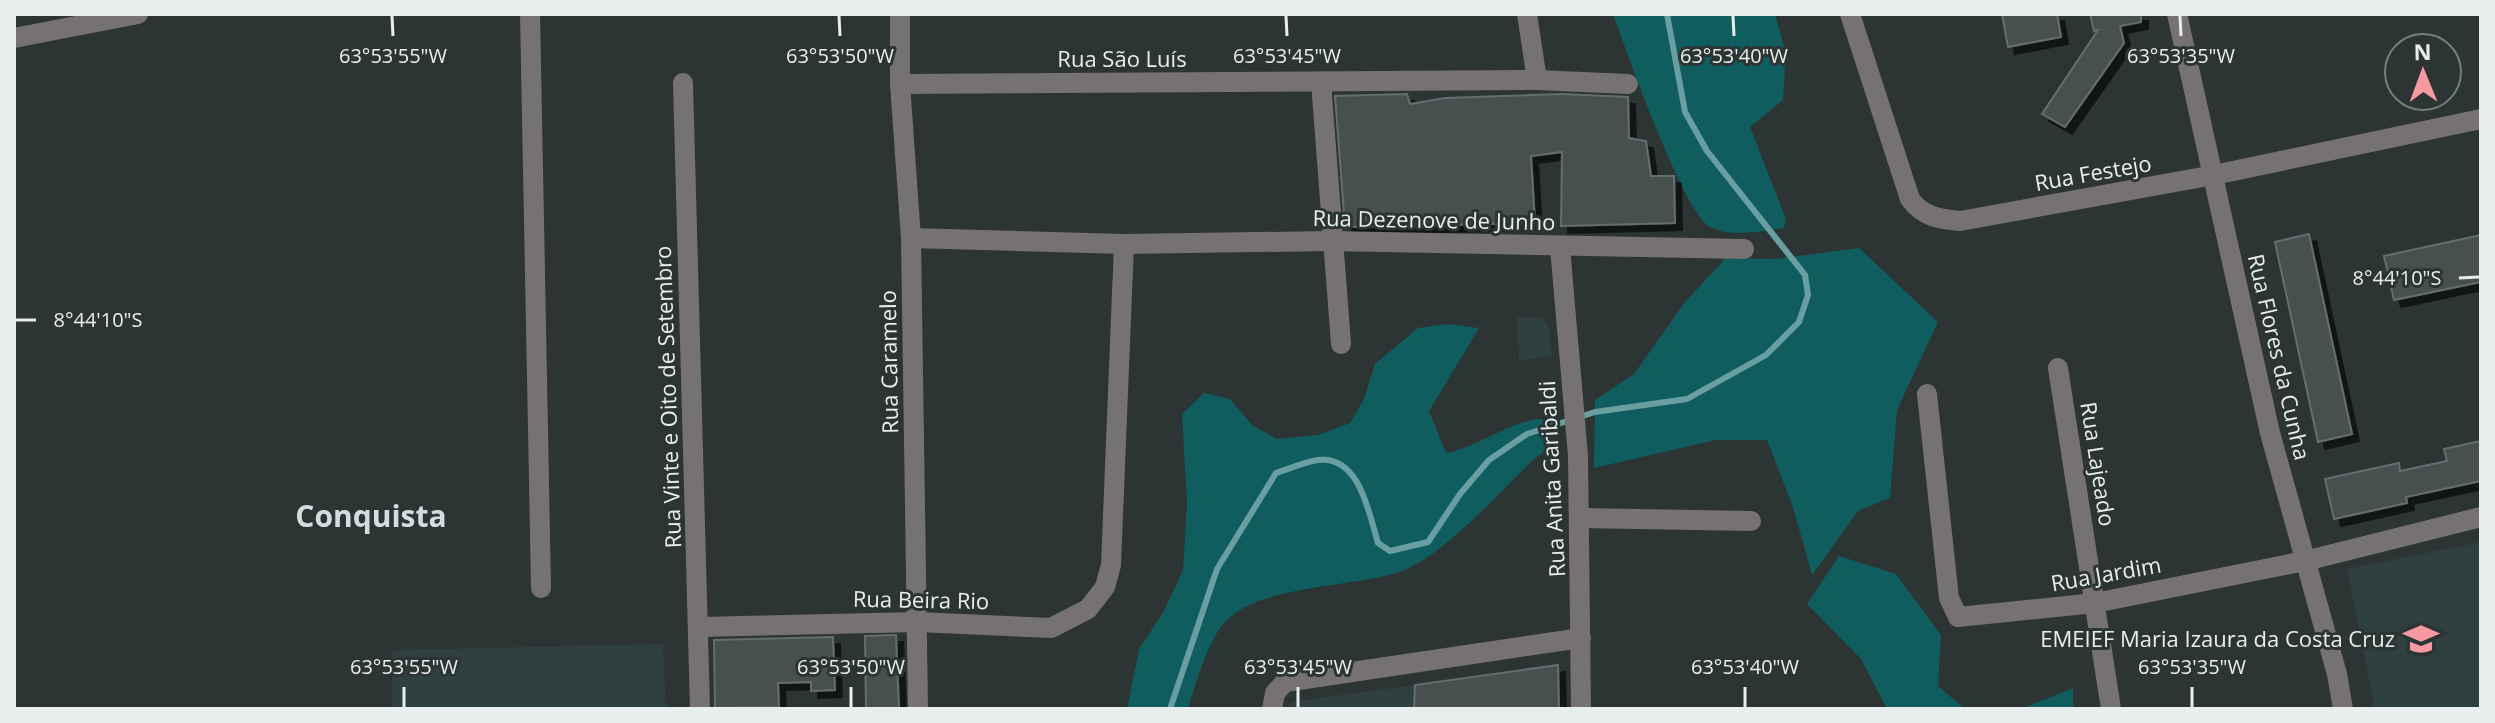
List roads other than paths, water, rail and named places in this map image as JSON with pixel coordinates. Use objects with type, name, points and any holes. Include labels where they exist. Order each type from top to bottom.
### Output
[{"type":"street","points":[[14,38],[138,14]]},
{"type":"street","points":[[530,14],[541,588]]},
{"type":"street","name":"Rua Caramelo","points":[[900,14],[900,84],[911,238],[918,709]]},
{"type":"street","points":[[1527,14],[1537,80]]},
{"type":"street","name":"Rua Festejo","points":[[1850,14],[1910,199],[1923,213],[1960,221],[2214,175],[2481,119]]},
{"type":"street","name":"Rua Flores da Cunha","points":[[2177,14],[2246,335],[2337,674],[2343,709]]},
{"type":"street","name":"Rua São Luís","points":[[900,84],[1537,80],[1628,84]]},
{"type":"street","points":[[1321,82],[1341,344]]},
{"type":"street","name":"Rua Vinte e Oito de Setembro","points":[[683,83],[700,709]]},
{"type":"street","name":"Rua Dezenove de Junho","points":[[911,238],[1124,244],[1331,241],[1744,249]]},
{"type":"street","name":"Rua Beira Rio","points":[[699,627],[917,622],[1051,628],[1088,609],[1105,587],[1111,565],[1124,244]]},
{"type":"street","name":"Rua Anita Garibaldi","points":[[1560,247],[1578,456],[1581,709]]},
{"type":"street","name":"Rua Lajeado","points":[[2058,368],[2111,709]]},
{"type":"street","name":"Rua Jardim","points":[[1927,394],[1949,598],[1958,617],[2095,603],[2305,561],[2481,517]]},
{"type":"street","points":[[1580,518],[1751,521]]},
{"type":"street","points":[[1272,709],[1275,693],[1285,682],[1581,638]]},
{"type":"waterway","points":[[1170,709],[1217,569],[1276,473],[1313,461],[1332,461],[1353,476],[1366,503],[1378,543],[1390,551],[1428,542],[1460,494],[1489,460],[1527,434],[1595,412],[1687,399],[1766,355],[1799,322],[1808,295],[1805,275],[1707,151],[1685,112],[1667,14]]},
{"type":"place","name":"EMEIEF Maria Izaura da Costa Cruz","points":[[2421,639]]},
{"type":"district","name":"Conquista","points":[[371,517]]}]
